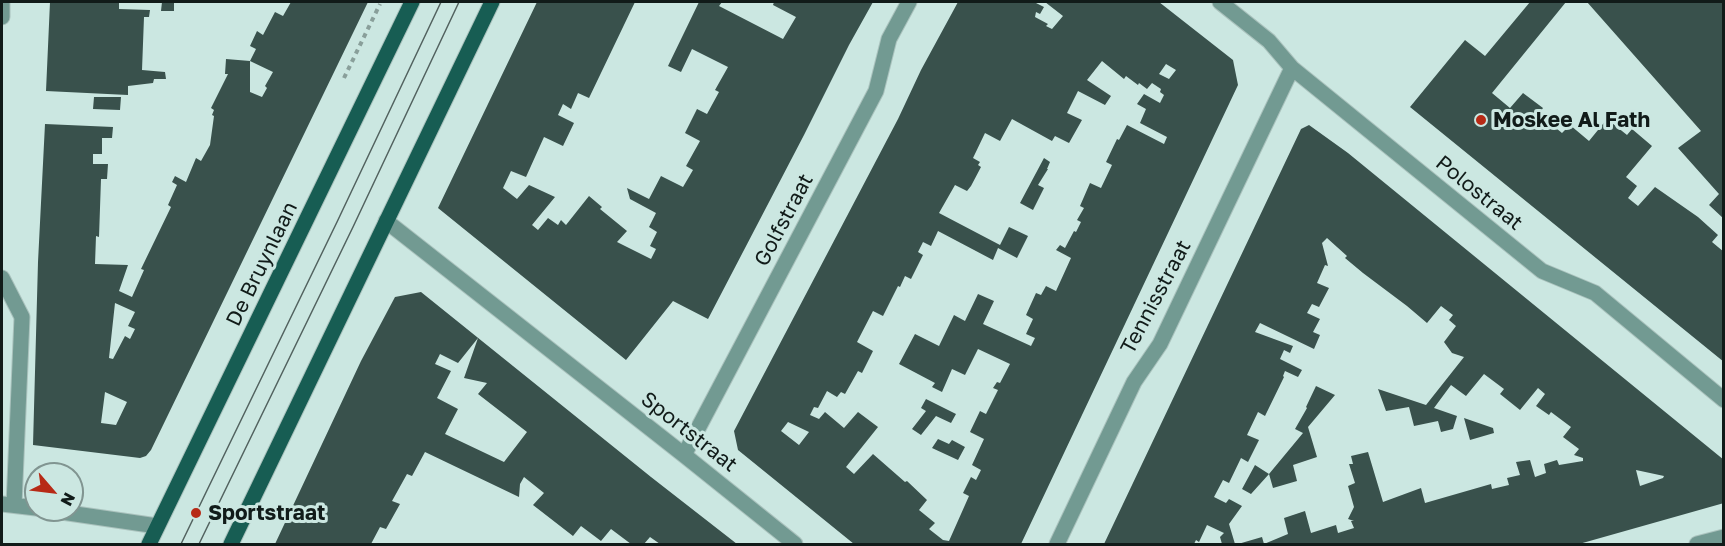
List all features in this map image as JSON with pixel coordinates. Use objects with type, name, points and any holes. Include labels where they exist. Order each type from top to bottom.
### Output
[{"type":"main road","name":"De Bruynlaan","points":[[148,544],[412,2]]},
{"type":"main road","points":[[231,544],[492,2]]},
{"type":"street","points":[[2,2],[2,17]]},
{"type":"street","name":"Golfstraat","points":[[684,455],[876,91],[889,39],[909,2]]},
{"type":"street","name":"Polostraat","points":[[1220,2],[1269,41],[1292,68],[1542,271],[1595,293],[1724,400]]},
{"type":"street","name":"Tennisstraat","points":[[1058,544],[1134,382],[1160,344],[1292,68]]},
{"type":"street","name":"Sportstraat","points":[[386,221],[795,544]]},
{"type":"street","points":[[2,278],[22,317],[8,504],[24,506]]},
{"type":"street","points":[[84,515],[157,526]]},
{"type":"street","points":[[1696,544],[1724,537]]},
{"type":"building","points":[[50,2],[119,2],[119,9],[150,10],[149,17],[144,17],[142,70],[165,72],[166,79],[154,79],[153,83],[128,86],[128,95],[46,91]]},
{"type":"building","points":[[162,2],[174,2],[174,11],[161,11]]},
{"type":"building","points":[[291,2],[368,2],[151,450],[146,456],[140,458],[33,445],[38,262],[45,124],[113,127],[112,138],[102,138],[102,154],[93,154],[93,164],[108,164],[107,179],[101,179],[99,237],[96,236],[95,264],[128,265],[119,291],[132,297],[144,270],[141,269],[171,207],[168,205],[177,185],[172,182],[175,176],[186,182],[196,158],[201,161],[210,145],[214,116],[212,115],[214,110],[211,108],[228,74],[225,74],[226,59],[250,61],[256,49],[250,46],[257,31],[263,35],[275,12],[283,16]],"holes":[[[250,61],[273,72],[262,97],[250,92]],[[115,303],[135,312],[128,326],[135,329],[130,339],[125,336],[113,359],[109,358]],[[105,392],[127,402],[116,425],[101,423]]]},
{"type":"building","points":[[537,2],[635,2],[589,98],[578,93],[571,109],[563,104],[558,115],[574,123],[563,146],[544,137],[526,177],[511,171],[503,188],[517,199],[529,185],[555,197],[532,225],[538,230],[548,218],[558,225],[561,220],[566,225],[589,196],[602,207],[600,209],[627,231],[617,242],[651,259],[656,249],[650,246],[657,232],[649,227],[656,213],[630,199],[627,188],[649,199],[661,176],[683,187],[693,170],[686,166],[700,141],[685,133],[697,109],[707,114],[719,92],[715,90],[728,67],[692,49],[681,72],[668,66],[699,2],[722,2],[719,6],[783,39],[796,17],[773,5],[774,2],[873,2],[708,319],[673,301],[626,360],[438,208]]},
{"type":"building","points":[[958,2],[1034,2],[1044,7],[1040,14],[1036,12],[1035,17],[1052,29],[1063,16],[1045,2],[1159,2],[1233,60],[1238,85],[1021,544],[854,544],[738,450],[734,431],[898,119],[921,70]],"holes":[[[1102,61],[1124,79],[1126,76],[1147,89],[1152,83],[1161,89],[1160,92],[1164,95],[1160,103],[1144,94],[1137,104],[1146,109],[1140,123],[1167,137],[1164,144],[1127,125],[1119,140],[1117,139],[1106,162],[1112,165],[1101,188],[1090,183],[1080,206],[1084,208],[1077,220],[1081,222],[1076,232],[1074,231],[1065,248],[1060,245],[1056,250],[1071,258],[1056,291],[1046,286],[1041,295],[1036,293],[1026,315],[1033,319],[1026,334],[1035,338],[1031,346],[983,324],[994,301],[978,294],[965,321],[954,315],[939,346],[915,334],[899,364],[935,383],[932,387],[942,392],[952,369],[965,375],[978,349],[1010,364],[1000,383],[997,382],[993,388],[998,390],[986,414],[980,411],[970,432],[984,439],[972,465],[981,470],[976,480],[971,477],[963,493],[969,496],[949,541],[943,540],[929,529],[935,523],[919,510],[927,500],[873,454],[854,474],[846,467],[878,427],[858,412],[844,428],[825,412],[819,419],[810,415],[814,407],[818,408],[827,391],[837,397],[841,392],[845,394],[858,371],[862,373],[873,351],[857,342],[873,311],[883,316],[905,276],[911,279],[923,255],[918,252],[923,242],[931,246],[938,231],[993,260],[998,248],[1017,258],[1028,236],[1009,227],[1000,245],[939,213],[955,185],[967,191],[971,186],[981,167],[978,165],[980,162],[973,158],[985,133],[1000,141],[1012,119],[1052,141],[1055,136],[1069,143],[1082,120],[1067,113],[1078,91],[1105,105],[1111,96],[1087,80]],[[1166,64],[1176,70],[1169,79],[1159,74]],[[788,422],[809,432],[799,445],[781,431]]]},
{"type":"building","points":[[1530,2],[1566,2],[1492,93],[1510,108],[1523,93],[1543,108],[1539,114],[1562,133],[1570,125],[1589,141],[1607,119],[1627,135],[1632,129],[1652,146],[1626,177],[1637,186],[1628,198],[1638,206],[1655,187],[1698,217],[1718,235],[1712,242],[1724,252],[1724,362],[1410,107],[1465,40],[1485,56]]},
{"type":"building","points":[[1587,2],[1724,2],[1724,219],[1709,205],[1719,194],[1678,148],[1701,131]]},
{"type":"building","points":[[94,97],[121,97],[120,110],[93,109]]},
{"type":"building","points":[[1309,125],[1348,153],[1724,460],[1724,503],[1579,544],[1264,544],[1288,534],[1284,518],[1305,511],[1311,533],[1336,525],[1338,533],[1354,528],[1351,521],[1354,521],[1348,519],[1354,507],[1348,486],[1355,483],[1349,464],[1353,464],[1351,456],[1368,452],[1383,502],[1421,488],[1425,503],[1491,484],[1492,489],[1509,485],[1507,478],[1520,475],[1516,462],[1530,460],[1535,477],[1546,473],[1544,464],[1557,460],[1559,465],[1583,461],[1583,458],[1574,455],[1579,449],[1563,437],[1571,427],[1551,412],[1549,415],[1536,406],[1545,394],[1538,388],[1520,410],[1500,394],[1504,389],[1484,374],[1466,396],[1451,385],[1434,408],[1457,416],[1453,429],[1441,432],[1438,421],[1414,426],[1409,407],[1386,411],[1378,389],[1426,405],[1464,357],[1452,353],[1444,342],[1456,326],[1449,320],[1453,315],[1441,306],[1427,323],[1345,258],[1347,256],[1327,238],[1322,243],[1328,266],[1325,265],[1317,283],[1329,288],[1319,307],[1312,304],[1307,313],[1320,319],[1313,332],[1320,335],[1314,349],[1260,323],[1255,332],[1293,346],[1290,353],[1284,350],[1280,359],[1302,370],[1298,377],[1285,371],[1265,416],[1258,412],[1247,435],[1259,440],[1248,462],[1241,458],[1229,483],[1223,480],[1214,497],[1226,503],[1229,499],[1242,506],[1229,524],[1235,544],[1222,544],[1220,537],[1224,533],[1207,525],[1199,542],[1196,540],[1194,544],[1104,544],[1301,129]],"holes":[[[1636,470],[1664,476],[1640,486]]]},
{"type":"building","points":[[1044,158],[1050,162],[1038,185],[1044,188],[1033,210],[1020,203]]},
{"type":"building","points":[[421,292],[737,544],[660,544],[650,537],[644,544],[631,544],[611,529],[601,541],[581,526],[573,536],[533,505],[544,493],[524,477],[520,484],[519,497],[425,452],[412,476],[407,474],[392,501],[400,504],[386,529],[380,527],[371,544],[275,544],[361,361],[395,297]],"holes":[[[478,338],[464,378],[487,383],[478,394],[527,432],[504,462],[445,434],[458,409],[437,398],[451,371],[435,364],[440,354],[458,363]]]},
{"type":"building","points":[[1316,386],[1335,395],[1308,427],[1317,457],[1293,465],[1297,481],[1273,488],[1269,474],[1303,433],[1295,429]]},
{"type":"building","points":[[926,399],[956,414],[951,423],[936,416],[921,435],[912,429],[926,411],[921,408]]},
{"type":"building","points":[[1464,418],[1493,428],[1494,433],[1470,440]]},
{"type":"building","points":[[938,439],[949,444],[952,440],[965,447],[958,460],[932,448]]},
{"type":"building","points":[[1255,465],[1269,474],[1251,494],[1242,489]]},
{"type":"building","points":[[1262,537],[1264,544],[1238,544]]},
{"type":"tram line","points":[[181,544],[441,2]]},
{"type":"tram line","points":[[199,544],[459,2]]},
{"type":"place","name":"Moskee Al Fath","points":[[1481,120]]},
{"type":"place","name":"Sportstraat","points":[[196,513]]}]
